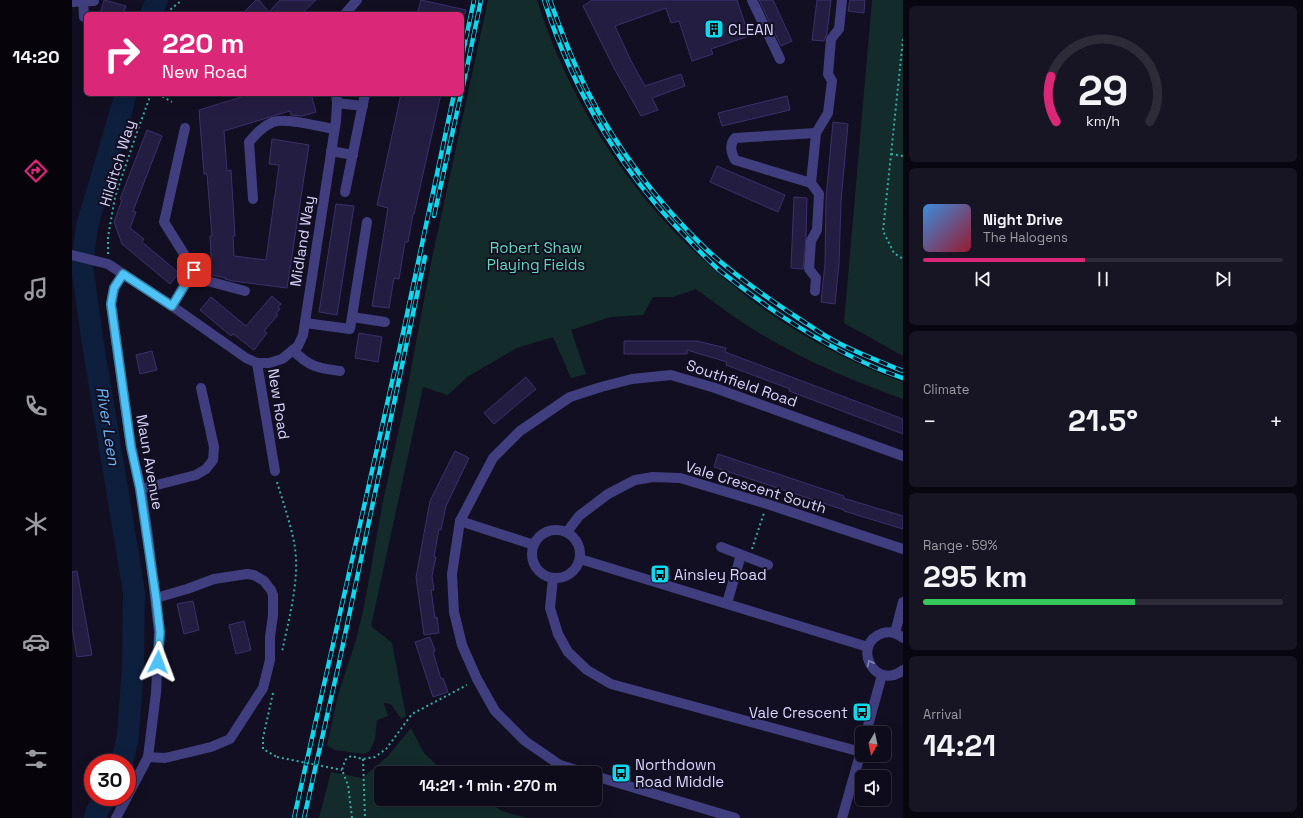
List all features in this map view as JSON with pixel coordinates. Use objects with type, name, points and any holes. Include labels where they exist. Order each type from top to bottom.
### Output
[{"type":"street","points":[[83,0],[84,17]]},
{"type":"street","points":[[72,2],[94,0]]},
{"type":"street","points":[[347,12],[357,0]]},
{"type":"street","points":[[752,0],[780,58]]},
{"type":"street","points":[[811,183],[816,133],[828,114],[832,82],[828,74],[831,39],[839,30],[842,0]]},
{"type":"street","points":[[345,192],[365,96]]},
{"type":"street","points":[[336,98],[363,106]]},
{"type":"street","name":"Midland Way","points":[[257,363],[269,363],[282,359],[298,346],[303,335],[331,151],[336,98]]},
{"type":"street","points":[[253,200],[249,142],[258,132],[274,122],[289,120],[334,129]]},
{"type":"street","points":[[172,306],[194,270],[164,222],[185,128]]},
{"type":"street","points":[[815,291],[816,278],[809,269],[811,241],[817,230],[819,194],[811,183],[735,160],[731,152],[732,142],[735,138],[816,133]]},
{"type":"street","points":[[331,151],[353,155]]},
{"type":"street","points":[[305,323],[350,329],[367,222]]},
{"type":"street","name":"New Road","points":[[74,256],[108,264],[172,306],[246,358],[257,363],[274,471]]},
{"type":"street","name":"Maun Avenue","points":[[116,818],[148,757],[156,693],[160,632],[140,489],[131,447],[111,304],[114,288],[123,274]]},
{"type":"street","points":[[188,281],[200,279],[245,291]]},
{"type":"street","points":[[352,317],[385,322]]},
{"type":"street","points":[[293,350],[303,360],[313,366],[340,371]]},
{"type":"street","name":"Southfield Road","points":[[563,766],[525,741],[495,711],[477,679],[462,645],[454,612],[452,574],[460,521],[493,458],[520,431],[570,397],[632,379],[671,376],[708,386],[903,456]]},
{"type":"street","points":[[140,489],[196,474],[206,469],[213,460],[214,447],[201,388]]},
{"type":"street","name":"Vale Crescent South","points":[[567,532],[579,516],[608,494],[635,480],[653,477],[680,478],[767,504],[903,549]]},
{"type":"street","points":[[460,521],[534,545]]},
{"type":"street","points":[[554,530],[562,530],[567,532],[574,537],[579,544],[580,559],[577,567],[571,573],[564,576],[553,578],[545,575],[538,570],[534,563],[532,555],[534,545],[538,538],[546,532],[554,530]]},
{"type":"street","points":[[720,547],[768,565]]},
{"type":"street","points":[[726,603],[745,556]]},
{"type":"street","points":[[580,559],[868,648]]},
{"type":"street","points":[[148,757],[165,758],[211,747],[230,739],[263,688],[270,660],[270,638],[274,615],[273,595],[271,590],[264,581],[254,575],[247,574],[214,580],[156,598]]},
{"type":"street","points":[[553,578],[550,608],[558,634],[568,652],[587,670],[611,684],[855,748]]},
{"type":"street","points":[[903,602],[899,635],[886,632],[878,635],[872,640],[868,648],[867,656],[869,664],[874,670],[882,675],[895,675],[903,670]]},
{"type":"street","points":[[868,726],[882,675]]},
{"type":"street","points":[[842,818],[858,762]]},
{"type":"street","points":[[602,778],[735,818]]},
{"type":"path","points":[[169,12],[182,0]]},
{"type":"path","points":[[903,39],[883,231],[894,253],[903,259]]},
{"type":"path","name":"Hilditch Way","points":[[108,264],[108,237],[114,197],[150,96]]},
{"type":"path","points":[[162,96],[172,102]]},
{"type":"path","points":[[891,154],[903,156]]},
{"type":"path","points":[[274,471],[294,543],[296,569],[294,591]]},
{"type":"path","points":[[745,556],[767,504]]},
{"type":"path","points":[[352,818],[348,784],[342,770],[345,760],[351,756],[363,759],[375,757],[386,749],[412,714],[477,679]]},
{"type":"path","points":[[277,757],[342,770]]},
{"type":"path","points":[[363,759],[365,818]]},
{"type":"green space","name":"Robert Shaw Playing Fields","points":[[488,0],[537,0],[561,64],[593,124],[631,181],[676,233],[726,280],[781,321],[840,355],[903,382],[903,399],[844,376],[806,359],[769,339],[730,314],[696,289],[673,297],[653,297],[643,315],[610,317],[571,330],[586,374],[571,378],[553,337],[517,348],[467,377],[448,395],[423,387],[371,626],[392,643],[406,716],[401,719],[391,704],[384,703],[388,716],[377,720],[375,739],[370,751],[364,754],[334,750],[327,745],[338,695],[356,640],[364,607],[383,501],[403,411],[431,263]]},
{"type":"green space","points":[[872,0],[903,0],[903,356],[844,323]]},
{"type":"green space","points":[[411,728],[424,753],[438,766],[376,766],[388,756]]},
{"type":"green space","points":[[374,768],[374,806],[494,806],[502,811],[527,818],[319,818],[331,772],[362,778]]},
{"type":"building","points":[[104,0],[126,6],[124,12],[101,12]]},
{"type":"building","points":[[256,0],[259,0],[269,12],[244,12]]},
{"type":"building","points":[[280,0],[316,0],[303,12],[269,12]]},
{"type":"building","points":[[421,0],[466,10],[465,14],[464,12],[418,12]]},
{"type":"building","points":[[592,0],[737,0],[749,36],[711,49],[713,54],[692,61],[679,21],[671,23],[666,8],[615,26],[631,61],[645,86],[681,74],[685,86],[652,98],[658,110],[641,116],[614,68],[583,6]]},
{"type":"building","points":[[759,0],[773,0],[792,41],[781,46]]},
{"type":"building","points":[[817,0],[831,0],[827,33],[824,41],[812,40]]},
{"type":"building","points":[[850,0],[865,0],[864,13],[848,11]]},
{"type":"building","points":[[244,96],[312,96],[316,112],[302,116],[291,115],[290,111],[224,131],[227,171],[231,170],[235,236],[233,236],[234,256],[266,260],[279,165],[269,164],[272,139],[309,145],[287,288],[233,281],[212,275],[210,236],[212,236],[207,174],[204,174],[199,110]]},
{"type":"building","points":[[401,96],[441,96],[413,214],[408,242],[405,242],[399,279],[394,278],[389,308],[372,306],[388,208],[377,205]]},
{"type":"building","points":[[787,96],[790,110],[722,126],[718,113]]},
{"type":"building","points":[[833,122],[848,124],[841,201],[839,264],[835,304],[821,302],[825,264],[826,198]]},
{"type":"building","points":[[147,130],[162,136],[133,211],[136,212],[130,228],[144,239],[142,242],[179,273],[170,284],[122,244],[114,222],[122,200],[120,199]]},
{"type":"building","points":[[717,166],[785,195],[778,212],[710,182]]},
{"type":"building","points":[[794,197],[807,198],[803,269],[791,268]]},
{"type":"building","points":[[336,204],[354,206],[337,315],[319,312]]},
{"type":"building","points":[[272,296],[281,304],[278,307],[280,309],[276,314],[278,315],[264,331],[267,333],[254,350],[233,334],[231,336],[200,310],[211,297],[246,326]]},
{"type":"building","points":[[359,333],[382,337],[378,362],[355,358]]},
{"type":"building","points":[[624,341],[697,341],[726,348],[725,352],[903,419],[903,434],[789,391],[790,389],[726,365],[727,362],[687,350],[687,354],[624,354]]},
{"type":"building","points":[[152,351],[157,370],[140,374],[136,355]]},
{"type":"building","points":[[526,377],[536,389],[494,424],[484,413]]},
{"type":"building","points":[[455,451],[469,458],[446,506],[441,530],[439,529],[434,557],[436,557],[432,576],[434,590],[431,590],[439,633],[424,635],[416,577],[430,501]]},
{"type":"building","points":[[718,454],[844,496],[843,498],[903,516],[903,529],[844,511],[714,467]]},
{"type":"building","points":[[77,571],[92,655],[77,657],[72,628],[72,572]]},
{"type":"building","points":[[193,601],[199,630],[184,634],[177,604]]},
{"type":"building","points":[[244,621],[251,650],[236,654],[229,625]]},
{"type":"building","points":[[430,637],[435,651],[433,652],[441,679],[443,678],[448,692],[433,697],[415,642]]},
{"type":"waterway","name":"River Leen","points":[[152,12],[157,0]]},
{"type":"waterway","name":"River Leen","points":[[124,754],[128,736],[133,666],[134,592],[92,338],[82,265],[87,226],[125,96]]},
{"type":"waterway","name":"River Leen","points":[[95,818],[100,806]]},
{"type":"railway","points":[[464,48],[474,0]]},
{"type":"railway","points":[[464,81],[481,0]]},
{"type":"railway","points":[[544,0],[555,33],[569,65],[601,128],[641,185],[663,212],[695,246],[719,270],[740,287],[792,323],[854,358],[903,378]]},
{"type":"railway","points":[[550,0],[577,69],[588,92],[612,134],[656,195],[689,232],[717,259],[739,277],[819,332],[849,348],[903,371]]},
{"type":"railway","points":[[294,818],[403,333],[454,96]]},
{"type":"railway","points":[[434,216],[461,96]]},
{"type":"railway","points":[[304,818],[339,663],[425,257]]},
{"type":"place","name":"CLEAN","points":[[714,29]]},
{"type":"place","name":"Ainsley Road","points":[[660,574]]},
{"type":"place","name":"Vale Crescent","points":[[862,712]]},
{"type":"place","name":"Northdown Road Middle","points":[[621,773]]},
{"type":"route","points":[[158,662],[160,632],[148,536],[131,447],[111,304],[114,288],[123,274],[172,306],[194,270]]}]
